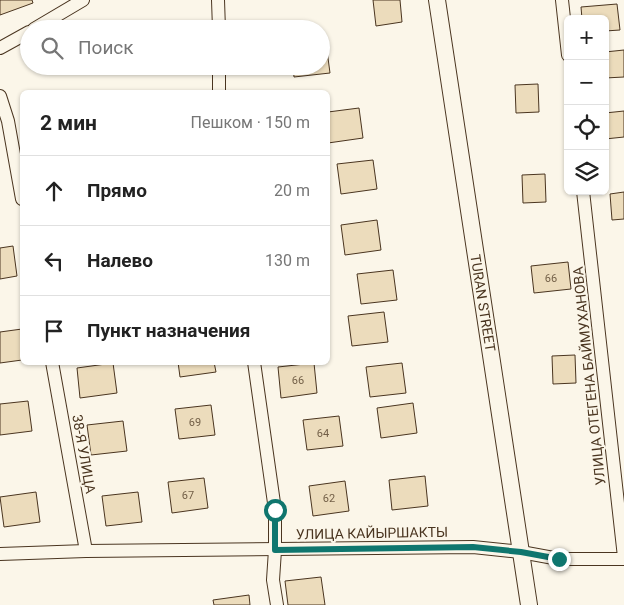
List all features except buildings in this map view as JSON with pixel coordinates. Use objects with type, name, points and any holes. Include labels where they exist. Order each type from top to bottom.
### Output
[{"type":"street","points":[[49,20],[83,0]]},
{"type":"street","points":[[218,0],[219,20]]},
{"type":"street","name":"TURAN STREET","points":[[437,0],[529,605]]},
{"type":"street","points":[[562,0],[564,18]]},
{"type":"street","points":[[0,48],[20,37]]},
{"type":"street","points":[[219,75],[219,90]]},
{"type":"street","points":[[0,96],[8,121],[20,188]]},
{"type":"street","name":"УЛИЦА ОТЕГЕНА БАЙМУХАНОВА","points":[[583,195],[624,558]]},
{"type":"street","name":"38-Я УЛИЦА","points":[[53,365],[86,551]]},
{"type":"street","points":[[254,365],[275,510],[273,580],[277,605]]},
{"type":"street","name":"УЛИЦА КАЙЫРШАКТЫ","points":[[0,554],[86,551],[473,547],[521,552],[559,559],[624,558]]},
{"type":"route","points":[[275,510],[275,550],[473,547],[521,552],[559,559]]}]
